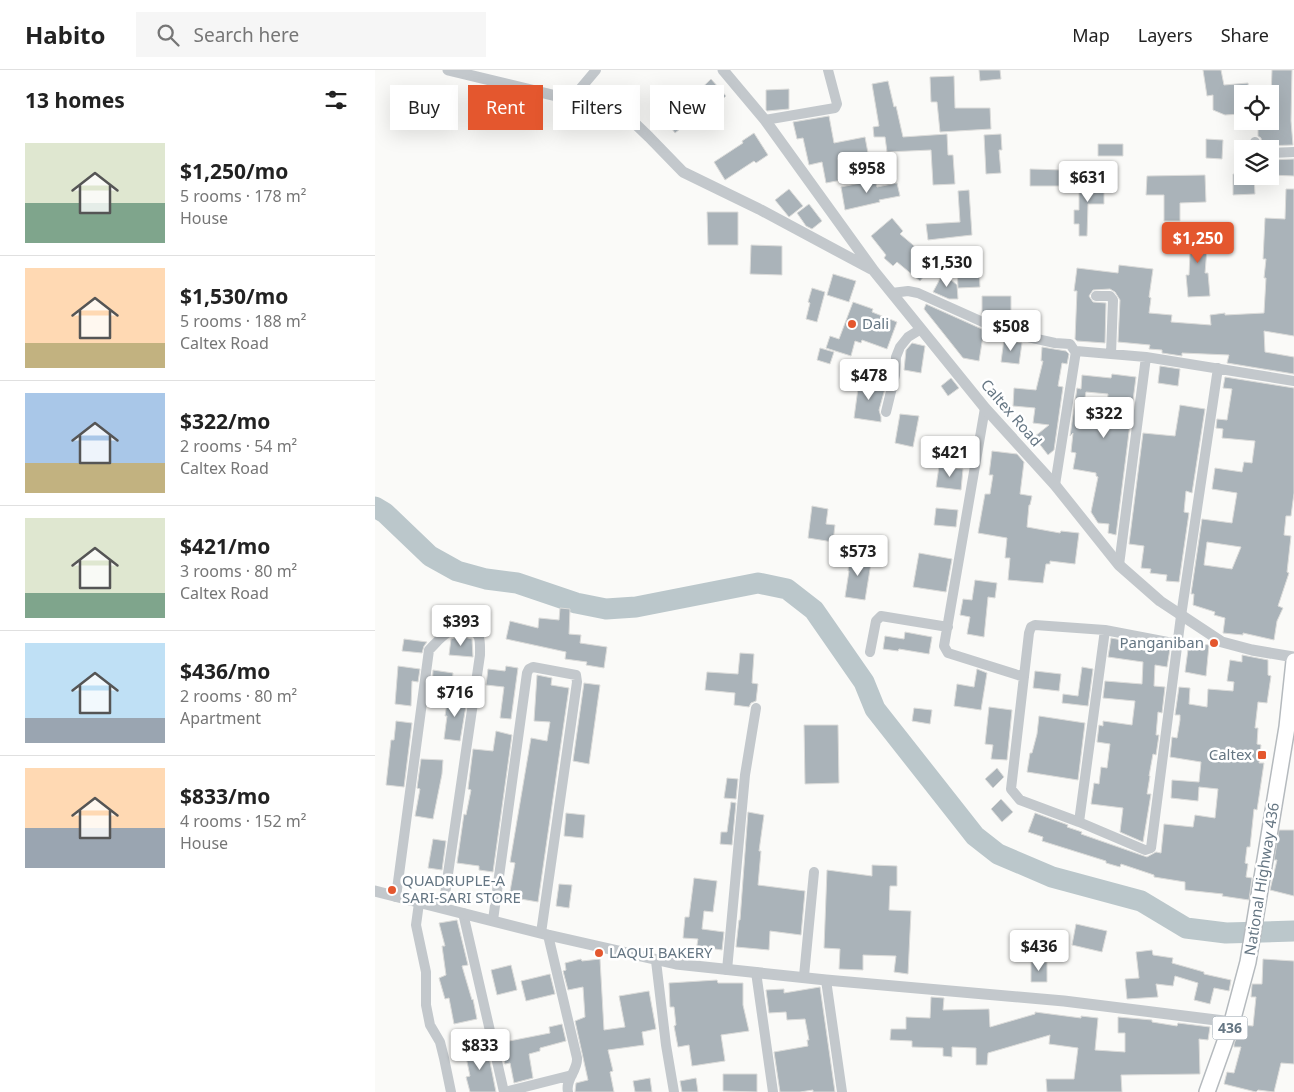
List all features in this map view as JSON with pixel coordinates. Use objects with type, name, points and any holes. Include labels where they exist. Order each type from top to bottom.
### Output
[{"type":"main road","name":"National Highway 436","points":[[1207,1092],[1232,1022],[1249,962],[1287,727],[1294,661]]},
{"type":"street","points":[[448,70],[623,112],[683,172],[759,209],[874,271]]},
{"type":"street","points":[[583,85],[595,70]]},
{"type":"street","name":"Caltex Road","points":[[723,70],[765,120],[874,271],[985,408],[1055,485],[1119,564],[1160,601],[1222,642],[1252,650],[1294,657]]},
{"type":"street","points":[[765,120],[835,108],[837,104],[828,70]]},
{"type":"street","points":[[1279,153],[1294,152]]},
{"type":"street","points":[[892,293],[908,291],[918,293],[1005,332],[1055,343],[1070,344],[1076,352],[1055,485]]},
{"type":"street","points":[[1096,296],[1110,296],[1113,300],[1111,354]]},
{"type":"street","points":[[886,412],[895,375],[896,357],[900,347],[908,337],[921,329]]},
{"type":"street","points":[[1076,352],[1146,357],[1294,381]]},
{"type":"street","points":[[1119,564],[1146,357]]},
{"type":"street","points":[[1177,644],[1105,630],[1035,625],[1031,627],[1011,789],[1019,800],[1079,822],[1145,850],[1151,848],[1177,644],[1217,368]]},
{"type":"street","points":[[985,408],[944,646],[948,653],[1024,677]]},
{"type":"street","points":[[870,652],[876,621],[881,616],[948,627]]},
{"type":"street","points":[[396,897],[429,650],[452,629],[473,630],[477,633],[480,655],[443,908]]},
{"type":"street","points":[[1079,822],[1105,630]]},
{"type":"street","points":[[493,920],[529,669],[533,667],[576,675],[577,682],[545,934],[577,1058],[576,1068],[567,1087],[568,1092]]},
{"type":"street","points":[[727,970],[745,775],[756,708]]},
{"type":"street","points":[[804,976],[814,872]]},
{"type":"street","points":[[375,891],[656,961],[727,970],[804,976],[826,980],[1064,1001],[1232,1022]]},
{"type":"street","points":[[419,903],[416,925],[426,972],[426,1005],[431,1025],[440,1042],[451,1092]]},
{"type":"street","points":[[463,913],[505,1092],[572,1075]]},
{"type":"street","points":[[656,961],[666,1045],[674,1092]]},
{"type":"street","points":[[756,972],[773,1092]]},
{"type":"street","points":[[826,980],[841,1092]]},
{"type":"building","points":[[979,70],[1000,70],[1001,79],[980,81]]},
{"type":"building","points":[[1203,70],[1221,70],[1224,85],[1248,83],[1248,85],[1234,85],[1234,114],[1225,115],[1213,110],[1213,95],[1207,96]]},
{"type":"building","points":[[1272,70],[1292,70],[1291,121],[1293,145],[1279,145],[1279,140],[1261,140],[1258,136],[1258,130],[1279,130],[1279,85],[1271,85]]},
{"type":"building","points":[[954,76],[955,108],[990,108],[991,129],[940,132],[937,102],[931,102],[930,77]]},
{"type":"building","points":[[711,79],[716,85],[705,85]]},
{"type":"building","points":[[888,81],[903,137],[947,134],[948,155],[953,155],[955,184],[933,185],[931,150],[887,152],[885,137],[874,137],[873,127],[879,126],[872,84]]},
{"type":"building","points":[[789,89],[789,109],[766,110],[766,90]]},
{"type":"building","points":[[829,116],[834,143],[865,137],[868,153],[838,158],[842,180],[826,183],[822,162],[809,165],[803,138],[797,139],[793,122]]},
{"type":"building","points":[[754,133],[768,155],[756,163],[754,161],[725,180],[714,162],[743,143],[742,141]]},
{"type":"building","points":[[1001,134],[1002,150],[999,150],[1001,173],[986,174],[984,135]]},
{"type":"building","points":[[1206,139],[1223,140],[1222,159],[1206,158]]},
{"type":"building","points":[[1098,144],[1123,144],[1123,156],[1098,156]]},
{"type":"building","points":[[1294,159],[1294,176],[1279,175],[1279,160]]},
{"type":"building","points":[[1030,169],[1063,170],[1063,186],[1030,186]]},
{"type":"building","points":[[1233,174],[1234,185],[1254,185],[1255,194],[1233,195]]},
{"type":"building","points":[[1205,175],[1206,202],[1180,203],[1180,221],[1164,221],[1164,195],[1146,195],[1147,176]]},
{"type":"building","points":[[875,180],[877,187],[897,183],[900,196],[845,210],[841,187]]},
{"type":"building","points":[[1079,181],[1104,182],[1104,204],[1088,204],[1087,236],[1079,236],[1079,224],[1074,224],[1074,210],[1079,210]]},
{"type":"building","points":[[789,189],[803,206],[789,217],[775,200]]},
{"type":"building","points":[[1286,189],[1294,189],[1294,336],[1264,331],[1265,352],[1294,357],[1294,374],[1227,363],[1229,355],[1182,353],[1182,356],[1162,353],[1162,350],[1149,349],[1150,345],[1118,342],[1120,300],[1115,292],[1110,289],[1093,290],[1089,296],[1093,302],[1106,303],[1105,343],[1077,341],[1075,339],[1077,291],[1074,291],[1077,268],[1118,273],[1119,265],[1153,269],[1149,313],[1172,315],[1171,322],[1211,325],[1210,315],[1264,313],[1266,278],[1264,278],[1266,259],[1263,259],[1265,218],[1285,219]]},
{"type":"building","points":[[969,190],[972,235],[928,240],[926,224],[960,222],[958,191]]},
{"type":"building","points":[[809,204],[822,221],[812,229],[806,226],[797,213]]},
{"type":"building","points":[[707,212],[738,212],[738,245],[708,245]]},
{"type":"building","points":[[892,218],[903,231],[900,234],[936,261],[920,281],[897,262],[893,266],[884,258],[886,255],[871,236]]},
{"type":"building","points":[[1207,226],[1209,249],[1207,249],[1205,273],[1208,273],[1210,296],[1188,297],[1186,275],[1189,275],[1190,253],[1192,253],[1190,227]]},
{"type":"building","points":[[751,245],[782,246],[782,275],[750,274]]},
{"type":"building","points":[[957,265],[979,265],[980,287],[958,288]]},
{"type":"building","points":[[943,273],[957,285],[958,299],[949,299],[933,292]]},
{"type":"building","points":[[833,274],[856,281],[849,302],[827,295]]},
{"type":"building","points":[[812,288],[825,292],[817,322],[806,319]]},
{"type":"building","points":[[982,296],[1011,296],[1011,320],[996,320],[982,314]]},
{"type":"building","points":[[853,302],[873,309],[872,312],[897,322],[887,349],[862,340],[861,343],[855,341],[851,356],[826,348],[830,336],[839,339]]},
{"type":"building","points":[[926,304],[984,330],[979,361],[963,358],[924,309]]},
{"type":"building","points":[[1004,339],[1022,343],[1019,364],[1001,362]]},
{"type":"building","points":[[912,343],[925,346],[921,373],[904,370],[906,350]]},
{"type":"building","points":[[1042,347],[1066,351],[1069,354],[1067,364],[1062,363],[1058,386],[1063,387],[1054,450],[1048,455],[1034,437],[1049,425],[1033,423],[1035,408],[1013,406],[1014,388],[1036,390],[1043,361],[1041,361]]},
{"type":"building","points":[[820,348],[834,352],[830,364],[817,360]]},
{"type":"building","points":[[1160,366],[1180,369],[1178,386],[1158,383]]},
{"type":"building","points":[[1112,374],[1136,377],[1116,535],[1108,533],[1109,524],[1098,523],[1091,512],[1098,477],[1096,473],[1073,469],[1076,453],[1071,452],[1073,433],[1070,436],[1077,388],[1081,389],[1082,375],[1111,378]],"holes":[[[1086,392],[1108,394],[1106,417],[1082,414]]]},
{"type":"building","points":[[1225,377],[1294,388],[1294,493],[1291,516],[1286,516],[1284,535],[1291,536],[1287,572],[1289,573],[1278,606],[1283,608],[1277,621],[1274,640],[1243,633],[1243,635],[1223,633],[1225,618],[1214,615],[1215,612],[1193,605],[1194,594],[1191,594],[1202,519],[1232,523],[1237,493],[1212,489],[1215,468],[1242,472],[1244,462],[1252,463],[1255,441],[1222,438],[1223,429],[1216,428],[1217,419],[1227,420],[1232,389],[1223,388]],"holes":[[[1207,542],[1241,547],[1232,569],[1204,565]]]},
{"type":"building","points":[[951,378],[959,388],[948,396],[941,386]]},
{"type":"building","points":[[859,381],[886,385],[879,410],[881,422],[854,418]]},
{"type":"building","points":[[1180,405],[1205,409],[1192,493],[1186,491],[1184,512],[1189,513],[1179,582],[1166,581],[1167,575],[1150,573],[1151,569],[1141,568],[1144,546],[1129,544],[1143,433],[1175,436]]},
{"type":"building","points":[[900,414],[919,416],[913,447],[895,443]]},
{"type":"building","points":[[992,451],[1017,454],[1024,462],[1020,494],[1032,496],[1029,505],[1027,527],[1060,533],[1061,531],[1079,533],[1075,564],[1050,561],[1050,564],[1046,564],[1043,583],[1008,580],[1010,558],[1005,558],[1007,538],[978,533],[985,494],[990,494],[993,475],[989,475]]},
{"type":"building","points":[[939,466],[963,469],[961,490],[936,487]]},
{"type":"building","points":[[812,506],[828,509],[826,524],[835,525],[833,542],[808,538]]},
{"type":"building","points":[[936,508],[958,510],[956,527],[934,525]]},
{"type":"building","points":[[919,553],[952,559],[946,592],[913,587]]},
{"type":"building","points":[[850,554],[872,557],[865,600],[845,597]]},
{"type":"building","points":[[975,580],[997,583],[995,598],[988,597],[984,637],[967,634],[970,617],[960,615],[963,599],[972,600]]},
{"type":"building","points":[[560,608],[570,609],[569,634],[581,635],[580,643],[607,647],[604,668],[586,665],[587,662],[565,659],[566,652],[506,639],[510,621],[538,628],[539,618],[559,620]]},
{"type":"building","points":[[905,632],[932,637],[929,654],[899,649],[898,651],[883,649],[885,636],[904,639]]},
{"type":"building","points":[[460,636],[472,639],[473,657],[449,655],[451,639]]},
{"type":"building","points":[[1111,638],[1170,649],[1167,667],[1155,665],[1154,686],[1165,687],[1162,713],[1158,712],[1156,735],[1159,735],[1156,755],[1153,754],[1149,776],[1147,794],[1151,794],[1143,842],[1120,832],[1123,808],[1091,804],[1094,783],[1099,784],[1101,767],[1107,768],[1110,744],[1097,742],[1099,725],[1103,726],[1103,721],[1132,725],[1135,701],[1103,698],[1105,681],[1142,684],[1143,662],[1108,657]]},
{"type":"building","points":[[404,639],[427,642],[422,653],[402,651]]},
{"type":"building","points":[[1189,642],[1209,645],[1206,676],[1185,672]]},
{"type":"building","points":[[740,653],[754,654],[752,683],[758,684],[756,701],[751,703],[749,707],[734,705],[735,693],[705,690],[707,672],[738,674]]},
{"type":"building","points":[[1242,655],[1268,660],[1268,675],[1271,676],[1267,703],[1258,702],[1255,728],[1258,728],[1257,744],[1261,745],[1259,763],[1264,763],[1257,810],[1254,809],[1250,847],[1247,847],[1245,863],[1248,864],[1246,877],[1252,878],[1249,900],[1222,896],[1223,894],[1185,890],[1185,882],[1154,877],[1154,875],[1121,864],[1120,867],[1106,863],[1106,861],[1042,841],[1043,837],[1028,832],[1035,813],[1068,825],[1067,827],[1082,832],[1081,834],[1147,857],[1156,852],[1161,853],[1164,824],[1193,827],[1195,815],[1215,818],[1218,789],[1199,787],[1198,801],[1171,798],[1172,780],[1199,782],[1201,762],[1170,757],[1172,737],[1177,738],[1180,720],[1180,715],[1175,715],[1179,687],[1190,688],[1189,704],[1207,707],[1208,689],[1233,691],[1234,682],[1227,681],[1230,660],[1242,662]]},
{"type":"building","points":[[398,666],[420,669],[418,682],[412,681],[411,706],[395,704]]},
{"type":"building","points":[[506,666],[518,668],[511,719],[500,718],[504,687],[486,685],[488,669],[505,671]]},
{"type":"building","points":[[1082,667],[1093,669],[1088,706],[1062,703],[1063,694],[1078,696]]},
{"type":"building","points":[[977,669],[987,673],[981,710],[954,706],[957,684],[974,687]]},
{"type":"building","points":[[433,670],[453,673],[451,693],[432,690]]},
{"type":"building","points":[[1035,671],[1061,674],[1059,691],[1033,688]]},
{"type":"building","points":[[537,675],[552,678],[551,685],[569,688],[538,902],[509,897],[515,863],[510,862],[531,738],[547,741],[550,722],[534,721]]},
{"type":"building","points":[[584,683],[600,685],[589,764],[573,761]]},
{"type":"building","points":[[448,696],[467,700],[460,741],[444,739]]},
{"type":"building","points":[[989,707],[1012,710],[1007,760],[991,759],[993,745],[985,744]]},
{"type":"building","points":[[914,708],[932,710],[930,724],[912,721]]},
{"type":"building","points":[[1039,716],[1085,723],[1078,780],[1027,772],[1030,753],[1032,753],[1037,734]]},
{"type":"building","points":[[396,721],[412,723],[404,787],[386,785],[391,740],[394,740]]},
{"type":"building","points":[[804,725],[838,725],[839,783],[805,784]]},
{"type":"building","points":[[496,731],[512,735],[493,872],[479,870],[479,866],[457,863],[464,814],[466,815],[471,790],[468,789],[473,749],[493,751]]},
{"type":"building","points":[[421,759],[443,760],[433,819],[415,816],[420,789],[417,788]]},
{"type":"building","points":[[997,768],[1004,777],[993,788],[985,779]]},
{"type":"building","points":[[727,778],[738,779],[736,799],[724,798]]},
{"type":"building","points":[[1001,799],[1013,812],[1002,822],[991,809]]},
{"type":"building","points":[[731,802],[736,803],[732,845],[720,844],[721,832],[727,832]]},
{"type":"building","points":[[748,812],[764,815],[759,851],[761,851],[758,885],[805,891],[801,935],[770,931],[769,950],[736,947],[740,920]]},
{"type":"building","points":[[566,813],[585,815],[583,838],[564,836]]},
{"type":"building","points":[[1279,830],[1294,830],[1294,896],[1270,890],[1277,860],[1274,860]]},
{"type":"building","points":[[433,839],[446,841],[442,870],[428,868]]},
{"type":"building","points":[[872,865],[897,866],[897,886],[890,886],[889,910],[911,911],[908,974],[894,972],[896,956],[863,955],[863,970],[839,969],[840,949],[824,948],[827,870],[872,876]]},
{"type":"building","points":[[694,878],[717,881],[713,912],[704,911],[702,929],[724,932],[722,950],[708,948],[708,953],[696,951],[698,939],[683,938],[685,917],[689,917]]},
{"type":"building","points":[[559,884],[572,885],[569,908],[556,906]]},
{"type":"building","points":[[457,920],[468,965],[462,966],[473,999],[477,1019],[454,1024],[449,998],[445,999],[439,978],[446,975],[442,946],[445,946],[439,923]]},
{"type":"building","points":[[1076,924],[1107,931],[1102,952],[1072,945]]},
{"type":"building","points":[[1152,950],[1153,955],[1173,958],[1172,963],[1204,972],[1204,974],[1231,980],[1229,991],[1214,988],[1210,1004],[1194,1000],[1198,983],[1175,976],[1173,986],[1156,984],[1158,997],[1127,999],[1125,979],[1139,978],[1136,952]]},
{"type":"building","points":[[581,959],[582,961],[600,959],[604,1030],[625,1027],[619,996],[649,991],[656,1029],[642,1032],[644,1045],[608,1050],[613,1071],[610,1072],[614,1092],[575,1092],[576,1083],[588,1080],[575,1021],[585,1017],[583,987],[568,990],[563,971],[566,970],[565,963]]},
{"type":"building","points":[[1263,959],[1294,961],[1294,1064],[1281,1063],[1274,1092],[1258,1090],[1256,1092],[1224,1084],[1227,1072],[1234,1073],[1241,1047],[1234,1047],[1234,1044],[1241,1025],[1253,1026],[1256,997],[1251,997],[1252,984],[1262,984]]},
{"type":"building","points":[[1031,962],[1047,962],[1047,982],[1031,982]]},
{"type":"building","points":[[511,965],[517,990],[497,995],[491,970]]},
{"type":"building","points":[[550,974],[555,994],[526,1001],[521,981]]},
{"type":"building","points":[[717,980],[718,983],[743,983],[743,1005],[749,1031],[721,1035],[725,1061],[692,1066],[689,1045],[678,1047],[674,1026],[676,1025],[674,1007],[670,1007],[669,983]]},
{"type":"building","points":[[820,987],[835,1092],[813,1092],[813,1090],[780,1092],[774,1052],[808,1046],[807,1040],[809,1040],[805,1019],[787,1020],[786,1012],[769,1013],[766,990],[784,989],[784,993]]},
{"type":"building","points":[[931,997],[944,998],[943,1010],[989,1009],[990,1027],[1035,1014],[1035,1012],[1081,1018],[1081,1016],[1098,1018],[1095,1050],[1125,1052],[1125,1033],[1118,1033],[1118,1017],[1152,1020],[1152,1022],[1177,1026],[1178,1023],[1210,1027],[1208,1040],[1199,1039],[1200,1074],[1121,1075],[1122,1092],[1047,1092],[1046,1079],[1074,1079],[1078,1048],[1049,1044],[1050,1035],[988,1053],[987,1065],[976,1065],[976,1048],[952,1047],[952,1057],[943,1056],[943,1048],[912,1047],[912,1041],[890,1040],[891,1029],[906,1029],[906,1017],[930,1018]]},
{"type":"building","points":[[562,1024],[566,1041],[540,1048],[540,1051],[529,1054],[533,1078],[514,1083],[510,1063],[505,1064],[500,1044],[550,1033],[549,1027]]},
{"type":"building","points":[[487,1047],[496,1092],[470,1092],[466,1077],[470,1076],[465,1052]]},
{"type":"building","points":[[723,1074],[757,1074],[757,1092],[723,1091]]},
{"type":"building","points":[[650,1078],[652,1092],[635,1092],[633,1081]]},
{"type":"building","points":[[696,1078],[698,1092],[682,1092],[680,1081]]},
{"type":"waterway","points":[[375,507],[385,513],[430,556],[457,571],[486,579],[517,583],[576,603],[606,609],[636,607],[758,583],[787,589],[814,610],[864,682],[875,709],[975,836],[998,854],[1052,877],[1141,901],[1186,928],[1226,933],[1294,931]]},
{"type":"place","name":"Dali","points":[[852,324]]},
{"type":"place","name":"Panganiban","points":[[1214,643]]},
{"type":"place","name":"Caltex","points":[[1262,755]]},
{"type":"place","name":"QUADRUPLE-A SARI-SARI STORE","points":[[392,890]]},
{"type":"place","name":"LAQUI BAKERY","points":[[599,953]]}]
